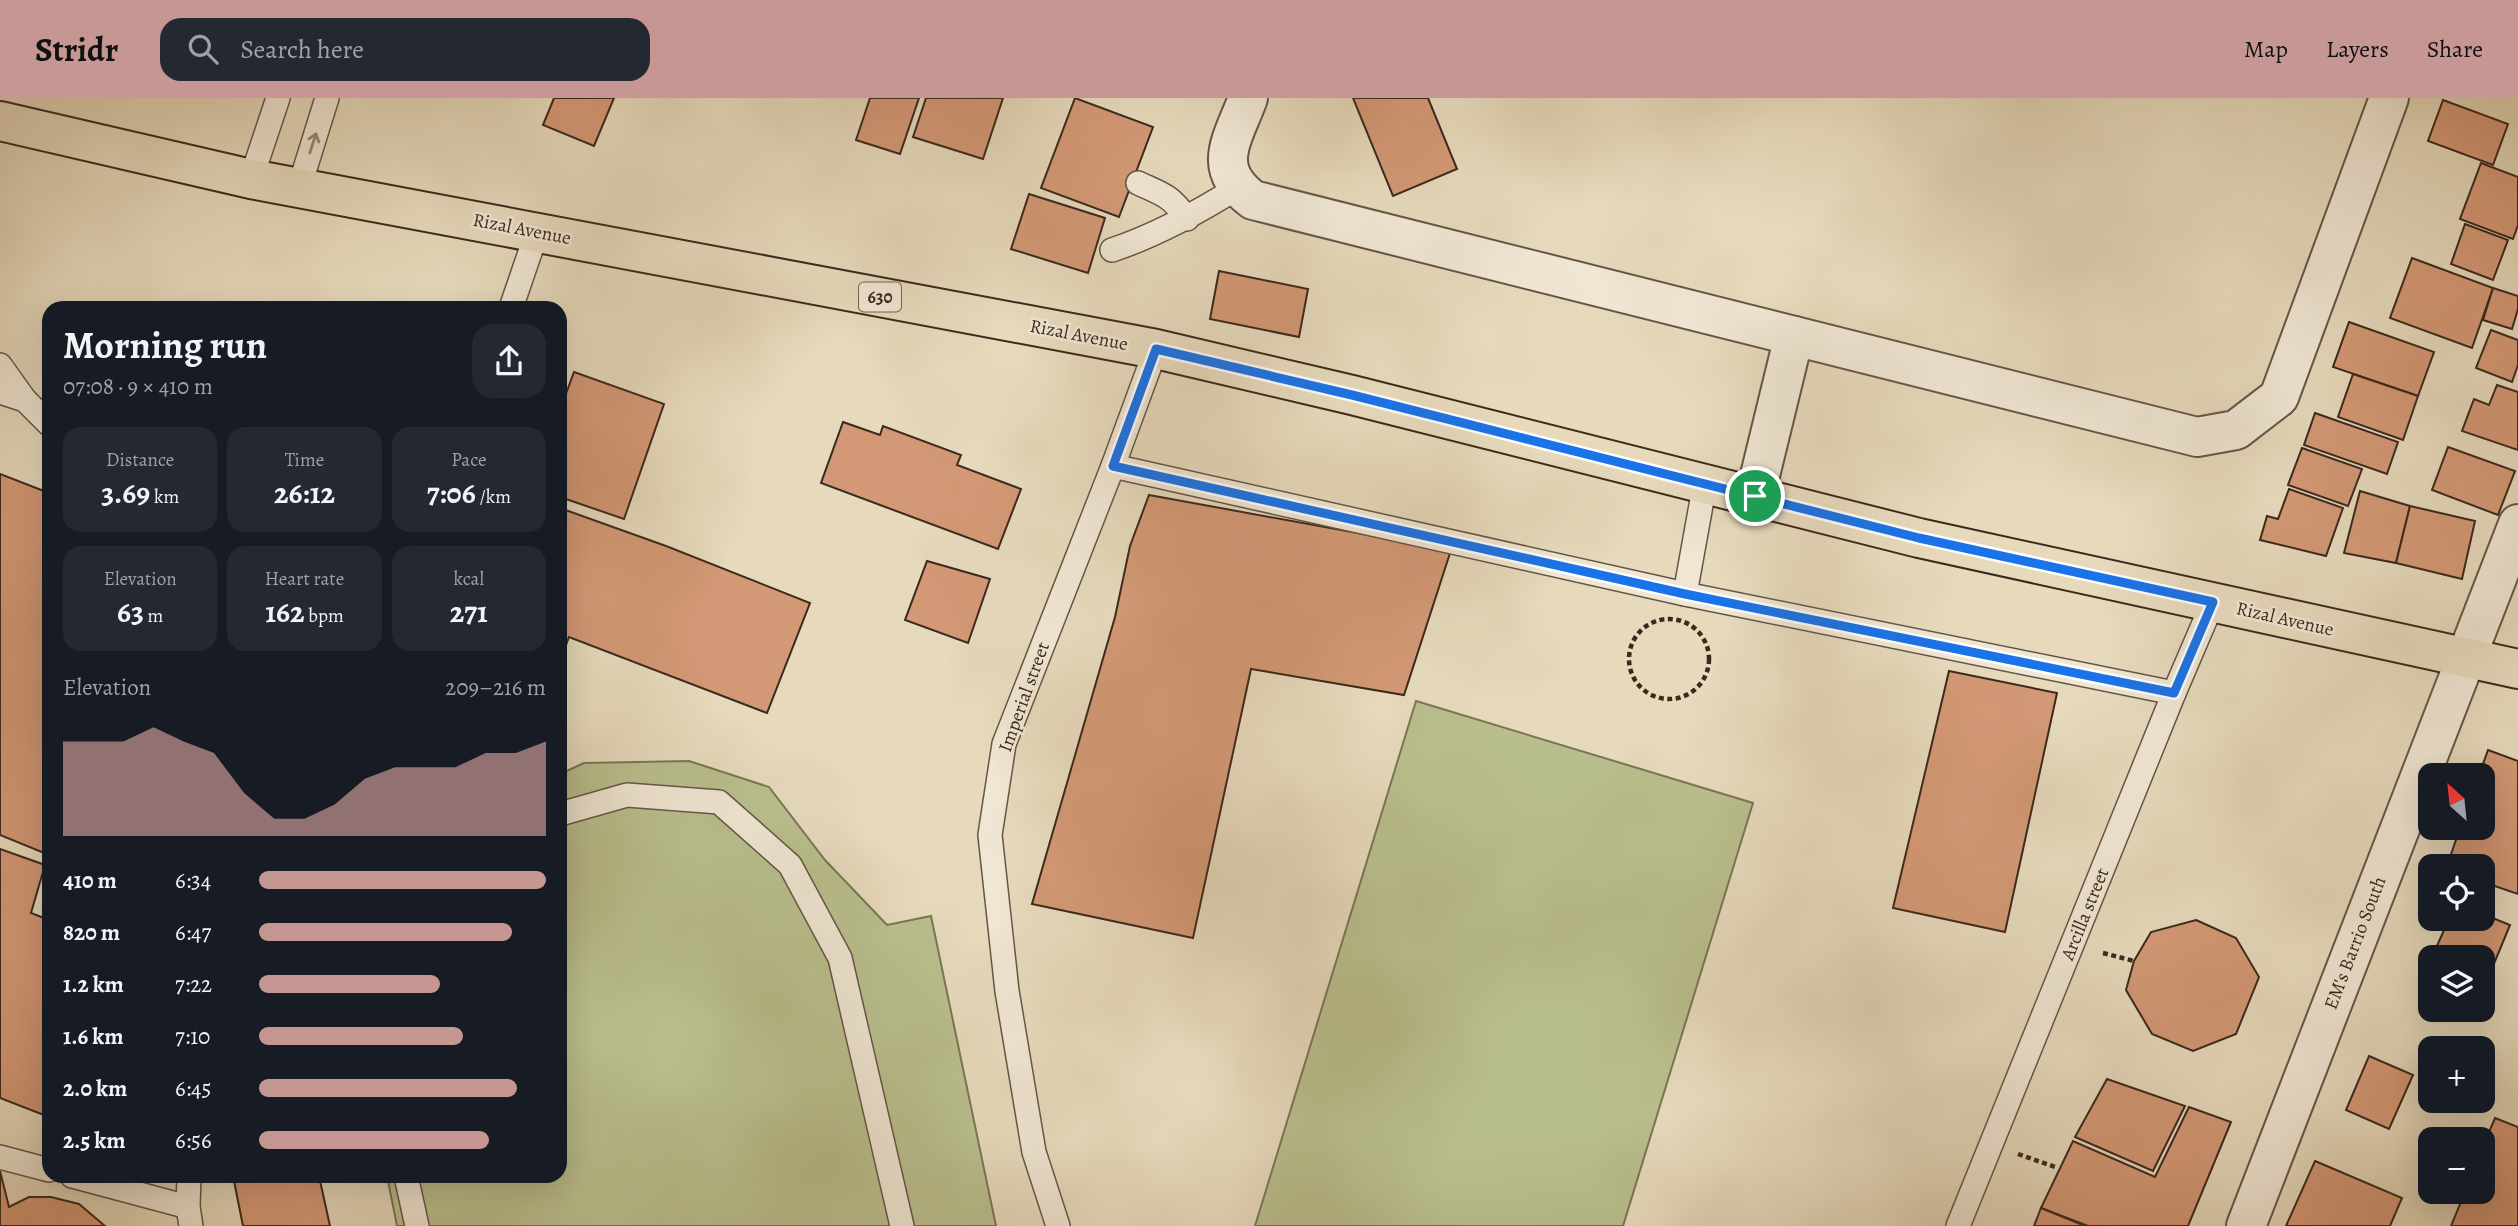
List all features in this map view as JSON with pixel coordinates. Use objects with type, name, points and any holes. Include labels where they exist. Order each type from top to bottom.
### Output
[{"type":"main road","name":"Rizal Avenue","points":[[0,121],[251,179],[1156,349],[1352,395],[1919,538],[2518,670]]},
{"type":"street","points":[[1248,98],[1230,147],[1227,169],[1237,188],[1254,200],[2197,437],[2236,430],[2279,397],[2389,98]]},
{"type":"street","points":[[1755,496],[1794,336]]},
{"type":"street","name":"EM's Barrio South","points":[[2246,1226],[2518,524]]},
{"type":"lane","points":[[251,179],[278,98]]},
{"type":"lane","points":[[299,188],[327,98]]},
{"type":"lane","points":[[1138,183],[1174,200],[1187,219]]},
{"type":"lane","points":[[1112,250],[1147,238],[1187,219],[1237,188]]},
{"type":"lane","points":[[513,301],[537,232]]},
{"type":"lane","name":"Imperial street","points":[[1058,1226],[1034,1152],[1007,991],[990,835],[1004,744],[1156,349]]},
{"type":"lane","points":[[0,365],[25,400],[42,417]]},
{"type":"lane","points":[[0,392],[25,400]]},
{"type":"lane","points":[[1113,466],[1685,594],[2174,693]]},
{"type":"lane","points":[[1685,594],[1705,483]]},
{"type":"lane","name":"Arcilla street","points":[[1958,1226],[2213,602]]},
{"type":"lane","points":[[567,812],[627,795],[719,802],[790,866],[840,958],[902,1226]]},
{"type":"lane","points":[[0,1157],[42,1168]]},
{"type":"lane","points":[[92,1183],[189,1217],[189,1183]]},
{"type":"lane","points":[[408,1183],[417,1226]]},
{"type":"path","points":[[1662,619],[1679,620],[1699,631],[1706,641],[1710,657],[1708,672],[1699,687],[1683,698],[1654,698],[1633,678],[1628,665],[1629,650],[1639,632],[1647,626],[1662,619]]},
{"type":"path","points":[[2099,951],[2134,961]]},
{"type":"path","points":[[2017,1154],[2058,1168]]},
{"type":"green space","points":[[1416,701],[1753,803],[1623,1226],[1255,1226]]},
{"type":"green space","points":[[689,761],[769,787],[825,860],[887,925],[931,916],[996,1226],[397,1226],[388,1183],[567,1183],[567,771],[584,763]]},
{"type":"building","points":[[554,98],[614,98],[594,146],[543,125]]},
{"type":"building","points":[[870,98],[919,98],[900,154],[856,140]]},
{"type":"building","points":[[926,98],[1003,98],[983,159],[913,137]]},
{"type":"building","points":[[1075,98],[1153,127],[1119,217],[1041,188]]},
{"type":"building","points":[[1353,98],[1428,98],[1457,169],[1393,196]]},
{"type":"building","points":[[2443,100],[2508,124],[2493,165],[2428,141]]},
{"type":"building","points":[[2481,163],[2518,177],[2518,225],[2513,239],[2460,219]]},
{"type":"building","points":[[1029,194],[1105,218],[1088,273],[1011,249]]},
{"type":"building","points":[[2465,224],[2508,240],[2493,280],[2451,264]]},
{"type":"building","points":[[2412,258],[2493,288],[2472,348],[2390,318]]},
{"type":"building","points":[[1219,271],[1308,289],[1299,337],[1210,319]]},
{"type":"building","points":[[2493,288],[2518,296],[2518,309],[2512,329],[2483,320]]},
{"type":"building","points":[[2349,322],[2434,352],[2418,396],[2333,367]]},
{"type":"building","points":[[2491,330],[2518,340],[2518,365],[2512,382],[2476,368]]},
{"type":"building","points":[[574,372],[664,404],[624,519],[567,499],[567,391]]},
{"type":"building","points":[[2353,374],[2418,396],[2403,440],[2338,417]]},
{"type":"building","points":[[2497,385],[2518,392],[2518,450],[2462,431],[2474,399],[2489,405]]},
{"type":"building","points":[[2315,413],[2398,442],[2387,474],[2304,445]]},
{"type":"building","points":[[843,422],[880,435],[883,426],[961,455],[957,465],[1021,489],[998,549],[821,483]]},
{"type":"building","points":[[2448,447],[2515,471],[2498,515],[2432,490]]},
{"type":"building","points":[[2302,448],[2362,469],[2348,506],[2288,485]]},
{"type":"building","points":[[0,474],[42,490],[42,852],[0,835]]},
{"type":"building","points":[[2289,489],[2343,508],[2326,556],[2260,540],[2267,516],[2278,519]]},
{"type":"building","points":[[2360,491],[2410,506],[2396,563],[2344,553]]},
{"type":"building","points":[[1149,495],[1451,550],[1404,695],[1251,669],[1193,938],[1032,904],[1115,617],[1130,546]]},
{"type":"building","points":[[2410,506],[2475,521],[2462,579],[2396,563]]},
{"type":"building","points":[[567,511],[810,603],[767,713],[569,637],[567,642]]},
{"type":"building","points":[[927,561],[990,579],[968,643],[905,620]]},
{"type":"building","points":[[1949,671],[2057,693],[2005,932],[1893,908]]},
{"type":"building","points":[[2488,750],[2518,761],[2518,894],[2495,886],[2495,854],[2451,854],[2456,840],[2496,840],[2496,763],[2483,763]]},
{"type":"building","points":[[0,849],[42,864],[42,875],[31,913],[42,917],[42,1114],[0,1098]]},
{"type":"building","points":[[2495,919],[2510,925],[2495,961],[2495,945],[2437,945],[2444,931],[2495,931]]},
{"type":"building","points":[[2196,920],[2236,938],[2259,977],[2236,1034],[2193,1051],[2152,1034],[2126,990],[2134,961],[2151,932]]},
{"type":"building","points":[[2369,1056],[2413,1075],[2389,1129],[2346,1110]]},
{"type":"building","points":[[2107,1079],[2185,1106],[2153,1171],[2075,1137]]},
{"type":"building","points":[[2189,1107],[2231,1122],[2188,1226],[2088,1226],[2041,1208],[2073,1141],[2155,1177]]},
{"type":"building","points":[[2495,1118],[2518,1127],[2518,1226],[2451,1226],[2460,1204],[2495,1204],[2495,1127],[2491,1127]]},
{"type":"building","points":[[2315,1161],[2402,1198],[2390,1226],[2286,1226]]},
{"type":"building","points":[[0,1171],[9,1207],[29,1197],[51,1197],[79,1204],[105,1226],[0,1226]]},
{"type":"building","points":[[234,1183],[321,1183],[330,1226],[243,1226]]},
{"type":"building","points":[[2041,1208],[2085,1226],[2034,1226]]},
{"type":"route","points":[[1156,349],[1755,496],[1919,538],[2213,602],[2174,693],[1685,594],[1113,466],[1156,349]]}]
